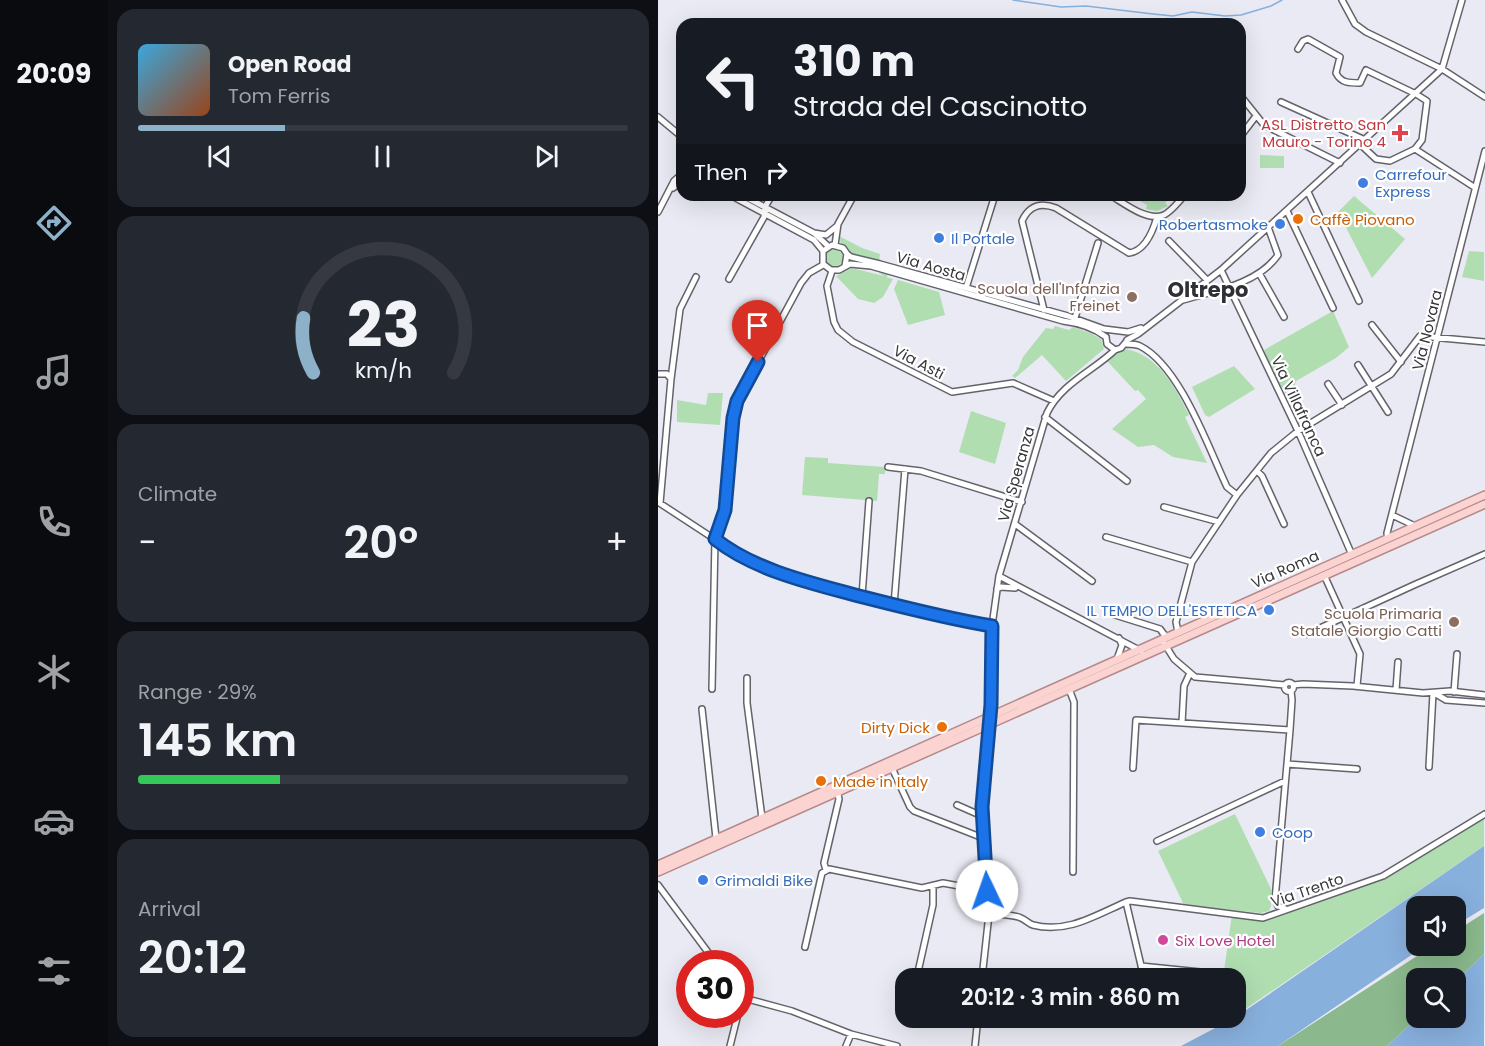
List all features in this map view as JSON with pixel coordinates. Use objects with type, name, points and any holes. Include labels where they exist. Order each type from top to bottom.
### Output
[{"type":"main road","name":"Via Roma","points":[[1098,672],[1147,654],[1178,632],[1484,495]]},
{"type":"main road","name":"Via Roma","points":[[1098,672],[1117,659],[1139,649],[1164,641],[1324,575],[1484,504]]},
{"type":"main road","points":[[658,864],[762,818],[892,768],[989,726],[1069,689],[1098,672]]},
{"type":"main road","points":[[658,872],[990,716],[1098,672]]},
{"type":"street","points":[[1342,0],[1355,24],[1366,32],[1442,69],[1484,98]]},
{"type":"street","points":[[1145,326],[1122,348],[1112,351],[1107,344],[1106,338],[1113,330],[1132,332],[1145,326],[1221,270],[1442,69],[1462,0]]},
{"type":"street","points":[[1281,102],[1363,142],[1376,159],[1390,160],[1415,148],[1422,140],[1427,101],[1366,70],[1360,83],[1347,83],[1336,73],[1340,57],[1308,39],[1303,41],[1298,49]]},
{"type":"street","points":[[1246,103],[1264,125],[1340,163]]},
{"type":"street","points":[[1246,129],[1256,116]]},
{"type":"street","points":[[658,117],[676,132]]},
{"type":"street","points":[[1415,148],[1474,188]]},
{"type":"street","name":"Via Novara","points":[[1388,538],[1387,533],[1484,151]]},
{"type":"street","points":[[658,212],[676,179]]},
{"type":"street","points":[[671,189],[676,185]]},
{"type":"street","points":[[1308,192],[1359,301]]},
{"type":"street","points":[[744,201],[814,233],[828,246]]},
{"type":"street","points":[[751,201],[814,240],[823,251]]},
{"type":"street","points":[[729,279],[764,217],[764,210],[769,201]]},
{"type":"street","points":[[835,245],[838,225],[850,201]]},
{"type":"street","points":[[966,288],[993,201]]},
{"type":"street","points":[[1121,201],[1144,214],[1157,217],[1166,214],[1180,201]]},
{"type":"street","points":[[1044,310],[1022,221],[1028,210],[1037,205],[1056,208],[1129,253],[1135,252],[1152,234],[1157,217]]},
{"type":"street","points":[[1287,210],[1333,308]]},
{"type":"street","points":[[814,233],[826,234],[838,225]]},
{"type":"street","points":[[1178,302],[1230,286],[1271,266],[1278,255],[1268,227]]},
{"type":"street","points":[[1170,241],[1207,280]]},
{"type":"street","points":[[1074,321],[1098,243]]},
{"type":"street","points":[[835,245],[843,248],[847,255],[845,266],[832,271],[823,265],[821,260],[823,251],[828,246],[835,245]]},
{"type":"street","name":"Via Aosta","points":[[847,255],[1063,321],[1074,321],[1113,330]]},
{"type":"street","name":"Via Aosta","points":[[845,266],[855,263],[966,288],[1044,310],[1091,328],[1106,338]]},
{"type":"street","points":[[712,689],[715,539],[725,510],[733,418],[737,401],[800,283],[809,273],[823,265]]},
{"type":"street","name":"Via Villafranca","points":[[1221,270],[1298,431],[1352,555]]},
{"type":"street","name":"Via Asti","points":[[832,271],[827,286],[834,322],[838,330],[853,342],[952,392],[1013,383],[1054,401]]},
{"type":"street","points":[[1259,273],[1284,317]]},
{"type":"street","points":[[696,277],[680,309],[659,502],[759,565],[802,581],[950,620],[992,626]]},
{"type":"street","points":[[1372,325],[1401,362]]},
{"type":"street","points":[[1122,331],[1126,342]]},
{"type":"street","points":[[1178,632],[1176,622],[1192,562],[1237,495],[1272,453],[1298,431],[1391,374],[1420,336],[1484,342]]},
{"type":"street","points":[[1126,342],[1139,346],[1168,370],[1184,394],[1227,487],[1237,495]]},
{"type":"street","name":"Via Speranza","points":[[983,968],[989,914],[982,816],[991,705],[992,626],[999,576],[1045,417],[1054,401],[1066,388],[1112,351]]},
{"type":"street","points":[[1358,365],[1388,412]]},
{"type":"street","points":[[658,374],[667,374],[671,379]]},
{"type":"street","points":[[1328,384],[1342,405]]},
{"type":"street","points":[[1045,417],[1127,481]]},
{"type":"street","points":[[888,467],[921,471],[1022,502]]},
{"type":"street","points":[[894,604],[905,469]]},
{"type":"street","points":[[1257,471],[1262,476],[1284,524]]},
{"type":"street","points":[[862,596],[869,501]]},
{"type":"street","points":[[1164,507],[1219,522]]},
{"type":"street","points":[[1392,514],[1415,526]]},
{"type":"street","points":[[1015,524],[1093,581]]},
{"type":"street","points":[[1106,537],[1192,562]]},
{"type":"street","points":[[1307,634],[1484,554]]},
{"type":"street","points":[[1324,575],[1360,654],[1357,686]]},
{"type":"street","points":[[999,576],[1147,654]]},
{"type":"street","points":[[997,589],[1001,586],[1020,588]]},
{"type":"street","points":[[1112,614],[1160,629],[1174,659],[1190,673],[1203,679],[1285,685],[1289,682],[1292,688],[1292,700],[1275,900],[1278,906],[1286,909]]},
{"type":"street","points":[[1117,659],[1122,649],[1119,638]]},
{"type":"street","points":[[1452,692],[1458,654]]},
{"type":"street","points":[[1396,690],[1398,662]]},
{"type":"street","points":[[1182,723],[1184,686],[1190,673]]},
{"type":"street","points":[[748,678],[747,703],[762,818]]},
{"type":"street","points":[[1292,688],[1303,684],[1484,695]]},
{"type":"street","points":[[1069,689],[1074,709],[1073,872]]},
{"type":"street","points":[[1448,700],[1446,694],[1452,692]]},
{"type":"street","points":[[1434,693],[1448,700],[1484,703]]},
{"type":"street","points":[[1429,767],[1434,693]]},
{"type":"street","points":[[702,709],[716,838]]},
{"type":"street","points":[[1134,768],[1136,720],[1290,730]]},
{"type":"street","points":[[1287,764],[1357,769]]},
{"type":"street","points":[[892,768],[914,811],[984,838]]},
{"type":"street","points":[[1157,841],[1285,781]]},
{"type":"street","points":[[826,870],[824,863],[839,799],[837,789]]},
{"type":"street","points":[[957,805],[982,816]]},
{"type":"street","name":"Via Trento","points":[[1126,902],[1263,918],[1383,876],[1484,813]]},
{"type":"street","points":[[805,947],[819,884],[822,873],[826,870],[834,869],[922,888],[943,883],[987,891]]},
{"type":"street","points":[[658,885],[706,950]]},
{"type":"street","points":[[919,968],[933,905],[933,886]]},
{"type":"street","points":[[989,914],[1012,915],[1023,918],[1031,925],[1057,928],[1089,920],[1126,902],[1141,966],[1161,968]]},
{"type":"street","points":[[754,1001],[792,1011],[871,1043],[897,1046]]},
{"type":"street","points":[[730,1046],[734,1028]]},
{"type":"street","points":[[975,1046],[977,1028]]},
{"type":"street","points":[[847,1046],[851,1034]]},
{"type":"green space","points":[[1260,155],[1284,156],[1284,168],[1260,168]]},
{"type":"green space","points":[[1354,196],[1405,239],[1372,278],[1338,212]]},
{"type":"green space","points":[[1140,201],[1167,201],[1165,203],[1168,206],[1157,211],[1146,209],[1147,205]]},
{"type":"green space","points":[[839,236],[880,254],[879,262],[848,252]]},
{"type":"green space","points":[[834,249],[840,252],[843,258],[840,264],[834,267],[828,264],[825,258],[828,252]]},
{"type":"green space","points":[[1469,251],[1484,252],[1484,281],[1462,277]]},
{"type":"green space","points":[[852,268],[884,276],[879,273],[881,271],[889,275],[886,277],[893,279],[883,297],[874,303],[858,299],[836,276]]},
{"type":"green space","points":[[898,280],[939,292],[945,315],[908,325],[894,289]]},
{"type":"green space","points":[[1333,311],[1349,347],[1336,358],[1296,381],[1290,405],[1290,400],[1264,350]]},
{"type":"green space","points":[[1055,326],[1069,330],[1073,327],[1090,333],[1101,339],[1104,349],[1066,381],[1042,355],[1015,378],[1012,376],[1018,370],[1023,357],[1046,328],[1053,329]]},
{"type":"green space","points":[[1126,349],[1148,358],[1165,374],[1189,415],[1185,417],[1207,463],[1173,457],[1154,445],[1138,447],[1112,429],[1146,399],[1138,390],[1135,391],[1107,361],[1114,353]]},
{"type":"green space","points":[[1234,366],[1255,389],[1209,417],[1205,415],[1192,387]]},
{"type":"green space","points":[[708,393],[723,393],[720,425],[677,422],[677,400],[706,405]]},
{"type":"green space","points":[[971,411],[1006,423],[995,464],[959,452]]},
{"type":"green space","points":[[805,457],[828,458],[828,463],[885,467],[885,474],[879,474],[877,501],[802,495]]},
{"type":"green space","points":[[1235,814],[1271,889],[1269,911],[1261,913],[1184,905],[1158,851]]},
{"type":"green space","points":[[1484,816],[1484,846],[1411,896],[1406,896],[1406,899],[1246,1009],[1246,968],[1224,968],[1232,914],[1263,918],[1383,876]]},
{"type":"green space","points":[[1484,913],[1484,954],[1466,971],[1466,968],[1406,968],[1406,1028],[1387,1046],[1278,1046],[1417,956],[1466,956],[1466,925]]},
{"type":"water","points":[[1484,846],[1484,908],[1466,919],[1466,896],[1411,896]]},
{"type":"water","points":[[1406,900],[1406,956],[1410,956],[1278,1046],[1181,1046],[1215,1028],[1246,1028],[1246,1010]]},
{"type":"water","points":[[1484,954],[1484,1046],[1387,1046],[1406,1028],[1466,1028],[1466,971]]},
{"type":"waterway","points":[[1013,0],[1061,7],[1086,6],[1173,16],[1192,12],[1225,16],[1241,15],[1271,6],[1282,0]]},
{"type":"place","name":"ASL Distretto San Mauro - Torino 4","points":[[1400,133]]},
{"type":"place","name":"Carrefour Express","points":[[1363,183]]},
{"type":"place","name":"Caffè Piovano","points":[[1298,219]]},
{"type":"place","name":"Robertasmoke","points":[[1280,224]]},
{"type":"place","name":"Il Portale","points":[[939,238]]},
{"type":"place","name":"Scuola dell'Infanzia Freinet","points":[[1132,297]]},
{"type":"place","name":"IL TEMPIO DELL'ESTETICA","points":[[1269,610]]},
{"type":"place","name":"Scuola Primaria Statale Giorgio Catti","points":[[1454,622]]},
{"type":"place","name":"Dirty Dick","points":[[942,727]]},
{"type":"place","name":"Made in Italy","points":[[821,781]]},
{"type":"place","name":"Coop","points":[[1260,832]]},
{"type":"place","name":"Grimaldi Bike","points":[[703,880]]},
{"type":"place","name":"Six Love Hotel","points":[[1163,940]]},
{"type":"district","name":"Oltrepo","points":[[1208,289]]},
{"type":"route","points":[[758,362],[737,401],[733,418],[725,510],[715,539],[759,565],[802,581],[950,620],[992,626],[991,705],[982,807],[987,891]]}]
